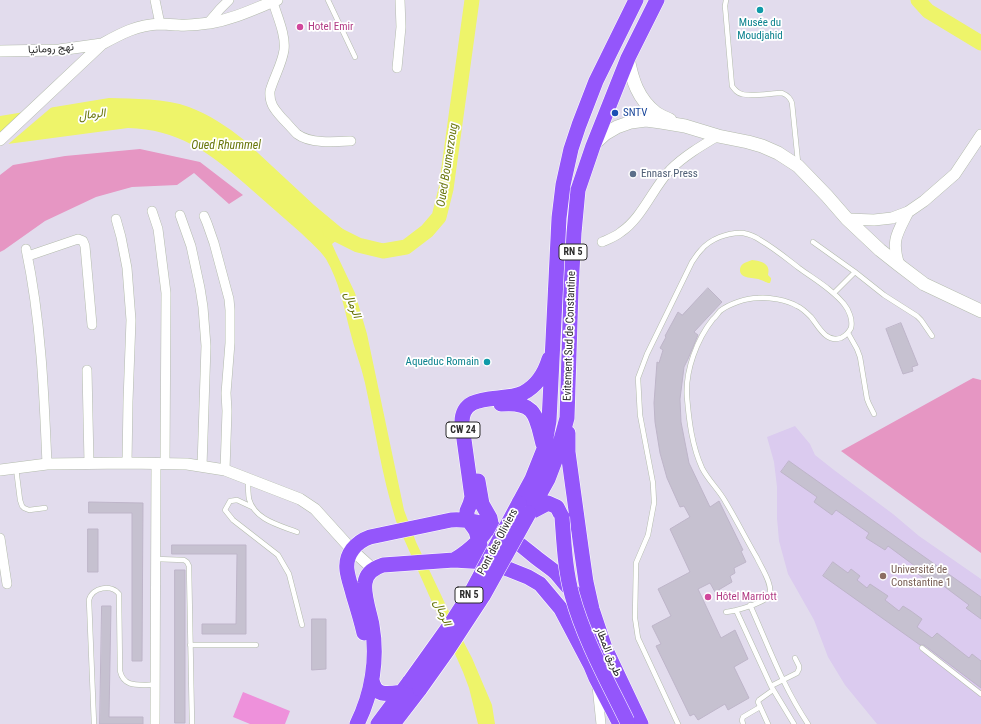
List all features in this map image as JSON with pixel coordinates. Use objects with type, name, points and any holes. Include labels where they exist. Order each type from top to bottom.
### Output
[{"type":"highway","name":"Evitement Sud de Constantine","points":[[524,508],[548,479],[556,458],[567,418],[571,290],[578,190],[593,146],[628,58],[657,0]]},
{"type":"highway","name":"Evitement Sud de Constantine","points":[[524,508],[532,479],[544,449],[549,421],[559,218],[563,185],[579,125],[596,81],[634,1]]},
{"type":"highway","name":"CW 24","points":[[468,520],[467,513],[470,504],[471,490],[462,425],[464,412],[467,407],[479,400],[515,396],[530,389],[544,371],[553,348]]},
{"type":"highway","name":"CW 24","points":[[490,526],[490,518],[482,504],[480,494],[471,429],[471,422],[476,411],[482,407],[515,403],[526,406],[536,418],[544,449]]},
{"type":"highway","name":"طريق المطار","points":[[567,418],[568,452],[586,582],[592,609],[605,648],[626,695],[629,723]]},
{"type":"highway","points":[[524,508],[548,502],[557,507],[562,516],[565,557],[572,595],[590,646],[629,723]]},
{"type":"highway","name":"Pont des Oliviers","points":[[410,687],[474,589],[524,508]]},
{"type":"highway","points":[[349,724],[356,706],[363,677],[365,645],[362,623],[346,568],[348,556],[357,544],[363,540],[370,537],[442,521],[458,519],[474,521],[490,526],[521,544],[556,573],[570,589],[592,609]]},
{"type":"highway","points":[[468,520],[474,528],[480,549],[486,562]]},
{"type":"highway","points":[[454,560],[467,551],[490,526]]},
{"type":"highway","points":[[508,569],[517,564],[520,559],[522,555],[521,544]]},
{"type":"highway","points":[[357,724],[372,680],[374,663],[373,630],[365,591],[365,583],[368,575],[378,567],[454,560],[486,562],[528,577],[540,584],[561,610],[596,678],[629,723]]},
{"type":"highway","points":[[372,680],[376,690],[385,694],[410,687]]},
{"type":"highway","name":"RN 5","points":[[378,724],[410,687]]},
{"type":"highway","name":"RN 5","points":[[393,724],[410,687]]},
{"type":"main road","points":[[628,58],[632,79],[641,98],[656,114],[684,126],[718,136],[762,146],[778,153],[798,166],[847,219],[880,250],[899,265],[924,284],[981,311]]},
{"type":"main road","points":[[593,146],[605,134],[617,127],[631,122],[646,120],[684,126]]},
{"type":"street","points":[[155,0],[160,24]]},
{"type":"street","points":[[208,23],[230,0]]},
{"type":"street","points":[[397,68],[401,27],[400,0]]},
{"type":"street","points":[[0,140],[102,44],[134,28],[160,24],[181,25],[208,23],[243,14],[275,1],[283,34],[284,45],[283,56],[270,91],[272,107],[298,134],[308,139],[329,142],[351,141]]},
{"type":"street","name":"نهج رومانيا","points":[[0,51],[59,50],[102,44]]},
{"type":"street","points":[[847,219],[874,220],[892,218],[908,212],[924,201],[955,174],[981,135]]},
{"type":"street","points":[[602,242],[617,235],[630,225],[662,180],[679,162],[718,136]]},
{"type":"street","points":[[152,211],[158,229],[166,293],[161,464],[156,559],[155,724]]},
{"type":"street","points":[[899,265],[895,253],[895,244],[897,234],[908,212]]},
{"type":"street","points":[[180,215],[191,246],[203,307],[206,346],[202,466]]},
{"type":"street","points":[[204,216],[214,243],[229,299],[230,325],[226,392],[226,470]]},
{"type":"street","points":[[116,219],[127,268],[131,320],[127,463]]},
{"type":"street","points":[[47,464],[41,354],[27,253],[78,239],[83,241],[85,246],[92,325]]},
{"type":"street","points":[[87,370],[89,463]]},
{"type":"street","points":[[0,470],[47,464],[89,463],[187,464],[226,470],[300,499],[315,509],[352,550],[378,567]]},
{"type":"street","points":[[0,538],[6,584]]},
{"type":"street","points":[[596,678],[601,724]]},
{"type":"lane","points":[[328,0],[354,57]]},
{"type":"lane","points":[[726,0],[725,6],[732,86],[741,94],[782,93],[790,98],[792,103],[798,166]]},
{"type":"lane","points":[[678,724],[638,638],[635,618],[636,563],[648,535],[654,503],[653,483],[640,415],[638,378],[645,360],[692,262],[701,250],[710,242],[725,235],[743,234],[759,239],[834,293],[845,304],[850,313],[851,322],[848,333],[834,339],[824,335],[810,315],[796,305],[783,300],[757,298],[738,301],[720,311],[705,329],[696,349],[690,370],[687,389],[690,423],[697,455],[703,470],[725,500],[751,547],[765,574],[770,589],[769,596],[764,601],[726,612]]},
{"type":"lane","points":[[813,242],[884,295],[917,316],[932,336]]},
{"type":"lane","points":[[834,293],[855,272]]},
{"type":"lane","points":[[848,333],[859,353],[867,399],[874,414]]},
{"type":"lane","points":[[16,468],[22,506],[29,510],[44,508]]},
{"type":"lane","points":[[248,478],[249,500],[256,512],[268,521],[297,532]]},
{"type":"lane","points":[[252,507],[238,500],[230,501],[226,510],[233,520],[278,556],[289,574],[302,625]]},
{"type":"lane","points":[[156,559],[184,560],[189,566],[192,724]]},
{"type":"lane","points":[[94,724],[89,600],[94,591],[100,589],[113,589],[119,594],[120,671],[123,679],[129,684],[155,685]]},
{"type":"lane","points":[[750,605],[783,680],[798,709],[808,724]]},
{"type":"lane","points":[[736,610],[772,688],[794,724]]},
{"type":"lane","points":[[190,645],[256,645]]},
{"type":"lane","points":[[922,648],[981,694]]},
{"type":"lane","points":[[768,724],[758,702],[772,688],[783,680],[797,673],[799,666],[795,658]]},
{"type":"lane","points":[[743,724],[743,717],[760,707]]},
{"type":"shaded area","points":[[140,149],[200,162],[243,195],[229,204],[194,173],[177,185],[132,187],[96,197],[45,221],[0,252],[0,175],[13,165],[65,156]]},
{"type":"shaded area","points":[[973,378],[981,380],[981,553],[841,451]]},
{"type":"shaded area","name":"Université de Constantine 1","points":[[795,426],[810,444],[815,455],[893,514],[919,536],[981,579],[981,724],[877,724],[845,685],[828,657],[814,620],[788,574],[779,541],[777,487],[774,462],[767,437]]},
{"type":"shaded area","points":[[243,692],[290,711],[285,724],[250,724],[233,717]]},
{"type":"water","name":"Oued Rhummel","points":[[109,98],[170,102],[189,107],[211,117],[244,140],[314,205],[350,235],[344,243],[337,240],[332,244],[355,293],[367,334],[404,510],[416,542],[472,658],[492,705],[495,724],[478,724],[469,688],[463,672],[396,521],[383,470],[363,376],[341,294],[331,267],[321,252],[218,161],[191,144],[162,133],[146,129],[128,128],[0,145],[0,116]]},
{"type":"water","points":[[752,260],[762,262],[767,266],[769,271],[768,275],[771,278],[770,283],[745,277],[740,273],[742,265]]},
{"type":"pier","points":[[53,106],[6,146],[0,147],[0,133],[26,110]]},
{"type":"building","points":[[708,288],[722,302],[694,332],[698,335],[684,367],[680,399],[681,422],[689,463],[710,507],[719,501],[743,550],[741,551],[746,562],[734,568],[735,573],[730,576],[732,582],[715,592],[710,583],[698,589],[721,638],[735,630],[748,659],[734,667],[749,698],[728,710],[725,704],[698,720],[694,714],[690,716],[656,646],[661,644],[652,626],[671,616],[658,589],[690,572],[670,529],[690,517],[684,506],[680,507],[667,478],[660,453],[655,422],[654,403],[657,362],[659,363],[663,350],[660,348],[666,337],[665,336],[678,312],[682,315]]},
{"type":"building","points":[[901,323],[918,365],[912,367],[913,371],[903,374],[886,329]]},
{"type":"building","points":[[789,461],[981,597],[981,619],[966,608],[969,605],[937,581],[934,585],[918,574],[919,569],[888,546],[885,550],[866,538],[869,533],[836,510],[832,515],[814,502],[817,497],[781,472]]},
{"type":"building","points":[[89,502],[143,503],[142,661],[132,661],[132,513],[89,513]]},
{"type":"building","points":[[88,529],[98,529],[98,572],[88,572]]},
{"type":"building","points":[[172,545],[246,545],[246,634],[202,634],[202,624],[236,624],[237,554],[172,554]]},
{"type":"building","points":[[833,562],[848,573],[851,569],[860,576],[857,580],[867,588],[870,584],[888,596],[885,600],[899,611],[903,606],[922,619],[917,627],[932,638],[937,633],[969,658],[972,654],[981,661],[981,688],[924,645],[920,645],[823,576]]},
{"type":"building","points":[[175,570],[185,570],[185,723],[175,723]]},
{"type":"building","points":[[102,606],[111,606],[109,717],[143,717],[143,724],[100,724]]},
{"type":"building","points":[[312,619],[326,619],[326,669],[312,670]]},
{"type":"waterway","name":"Oued Boumerzoug","points":[[330,231],[358,245],[383,251],[406,247],[427,231],[439,217],[446,189],[472,0]]},
{"type":"waterway","name":"Oued Boumerzoug","points":[[918,0],[928,11],[981,43]]},
{"type":"place","name":"Musée du Moudjahid","points":[[760,10]]},
{"type":"place","name":"Hotel Emir","points":[[300,27]]},
{"type":"place","name":"SNTV","points":[[615,113]]},
{"type":"place","name":"Ennasr Press","points":[[633,174]]},
{"type":"place","name":"Aqueduc Romain","points":[[487,362]]},
{"type":"place","name":"Université de Constantine 1","points":[[883,576]]},
{"type":"place","name":"Hôtel Marriott","points":[[708,597]]},
{"type":"water label","name":"الرمال","points":[[92,115]]},
{"type":"water label","name":"الرمال","points":[[352,305]]},
{"type":"water label","name":"الرمال","points":[[442,613]]}]
